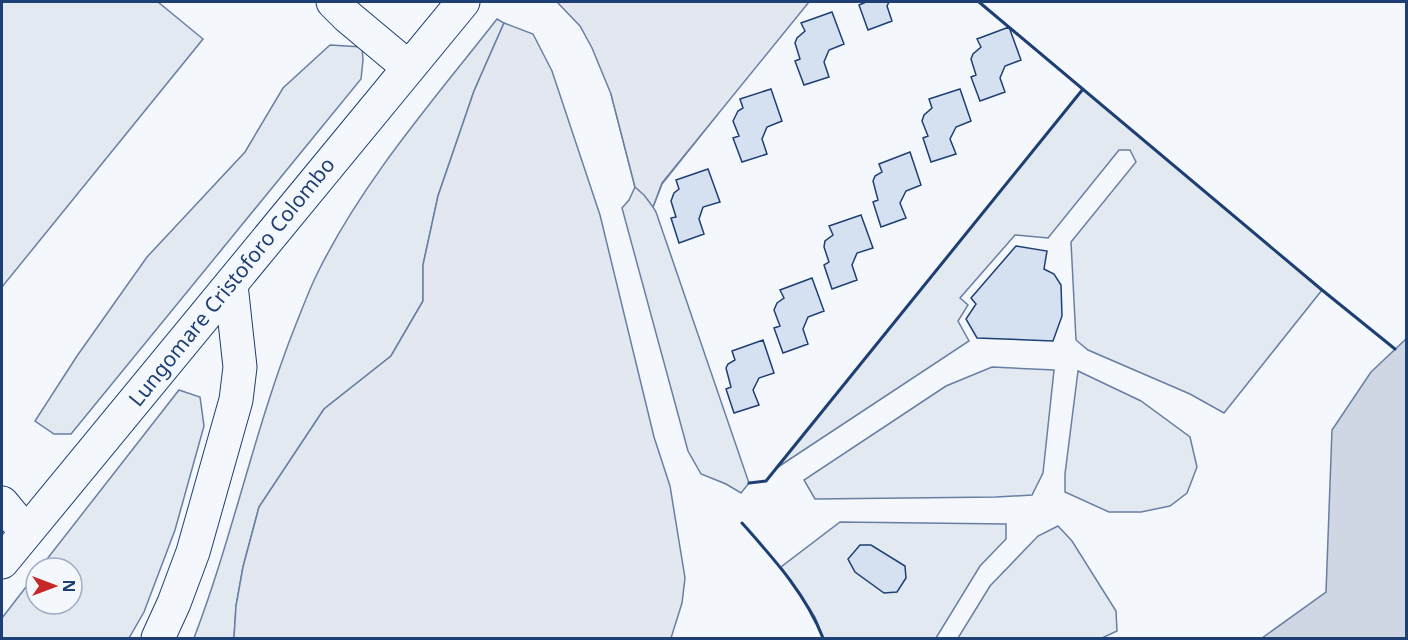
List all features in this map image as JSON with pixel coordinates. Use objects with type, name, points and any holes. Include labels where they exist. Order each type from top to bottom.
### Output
[{"type":"main road","points":[[333,2],[408,67]]},
{"type":"main road","name":"Lungomare Cristoforo Colombo","points":[[2,562],[408,67],[464,2]]},
{"type":"main road","points":[[159,639],[193,552],[236,400],[240,367],[231,285]]},
{"type":"main road","points":[[2,503],[27,532]]},
{"type":"shaded area","points":[[2,2],[158,2],[203,39],[2,287]]},
{"type":"shaded area","points":[[557,2],[809,2],[662,183],[653,207],[635,187],[611,94],[592,48],[580,26]]},
{"type":"shaded area","points":[[497,19],[504,23],[474,91],[438,196],[423,265],[423,301],[391,356],[324,409],[259,507],[243,567],[236,606],[234,638],[194,638],[221,560],[281,363],[317,274],[335,239],[377,174]]},
{"type":"shaded area","points":[[504,23],[533,34],[552,71],[600,215],[654,437],[670,486],[685,578],[682,603],[671,638],[234,638],[236,606],[243,567],[259,507],[324,409],[391,356],[423,301],[423,265],[438,196],[474,91]]},
{"type":"shaded area","points":[[330,45],[362,47],[361,79],[71,434],[54,434],[35,421],[77,356],[147,257],[245,152],[283,88]]},
{"type":"shaded area","points":[[1083,89],[1322,290],[1224,413],[1190,394],[1088,350],[1076,340],[1071,242],[1136,162],[1130,150],[1119,150],[1048,238],[1015,235],[960,298],[968,305],[958,321],[969,341],[775,469]]},
{"type":"shaded area","points":[[611,94],[717,115],[662,184],[653,207],[749,483],[741,493],[701,474],[688,451],[622,208],[635,187]]},
{"type":"shaded area","points":[[1406,339],[1406,638],[1262,638],[1326,592],[1332,430],[1371,372]]},
{"type":"shaded area","points":[[992,367],[1054,370],[1043,473],[1032,495],[815,499],[804,480],[946,386]]},
{"type":"shaded area","points":[[1078,371],[1141,401],[1190,437],[1197,467],[1187,493],[1170,506],[1141,512],[1109,512],[1065,492],[1065,474]]},
{"type":"shaded area","points":[[179,390],[200,397],[204,426],[175,530],[144,612],[129,638],[2,638],[2,618],[24,590],[24,616],[84,616],[84,556],[49,556]]},
{"type":"shaded area","points":[[840,522],[1006,524],[1006,539],[980,566],[936,638],[823,638],[815,617],[781,567]]},
{"type":"shaded area","points":[[1058,526],[1072,541],[1116,611],[1117,631],[1102,638],[958,638],[990,586],[1038,536]]},
{"type":"building","points":[[863,2],[889,2],[887,6],[892,21],[868,30],[859,5]]},
{"type":"building","points":[[832,12],[844,44],[829,50],[824,62],[829,77],[804,85],[795,61],[800,59],[795,43],[805,31],[801,23]]},
{"type":"building","points":[[1009,27],[1021,60],[1005,66],[1000,78],[1005,92],[980,101],[971,77],[976,75],[971,59],[981,47],[977,39]]},
{"type":"building","points":[[771,89],[782,121],[767,127],[762,139],[767,154],[742,162],[733,138],[739,136],[733,121],[738,111],[743,108],[740,99]]},
{"type":"building","points":[[960,89],[971,121],[956,127],[950,139],[956,154],[931,162],[923,138],[928,136],[922,121],[924,115],[932,108],[929,99]]},
{"type":"building","points":[[910,152],[921,185],[906,191],[900,203],[906,218],[881,227],[873,202],[878,200],[873,181],[875,176],[882,172],[879,164]]},
{"type":"building","points":[[708,169],[720,202],[703,207],[699,219],[704,234],[679,243],[671,218],[676,217],[671,201],[674,193],[679,189],[676,180]]},
{"type":"building","points":[[861,215],[873,248],[857,253],[852,265],[857,280],[832,289],[824,265],[829,262],[824,247],[825,241],[833,235],[829,226]]},
{"type":"building","points":[[1016,246],[1047,251],[1044,269],[1054,274],[1061,285],[1062,316],[1053,341],[977,338],[966,319],[976,304],[971,298]]},
{"type":"building","points":[[812,278],[824,311],[808,317],[803,329],[808,344],[783,353],[774,328],[780,326],[774,310],[777,303],[784,298],[780,290]]},
{"type":"building","points":[[763,340],[774,373],[759,378],[753,390],[759,405],[734,413],[726,389],[731,387],[726,368],[735,360],[732,351]]},
{"type":"building","points":[[860,545],[871,545],[905,566],[906,578],[897,592],[884,593],[855,572],[848,559]]},
{"type":"wall","points":[[979,2],[1395,349]]},
{"type":"wall","points":[[749,483],[766,481],[1083,89]]},
{"type":"wall","points":[[742,523],[777,563],[808,606],[823,638]]}]
